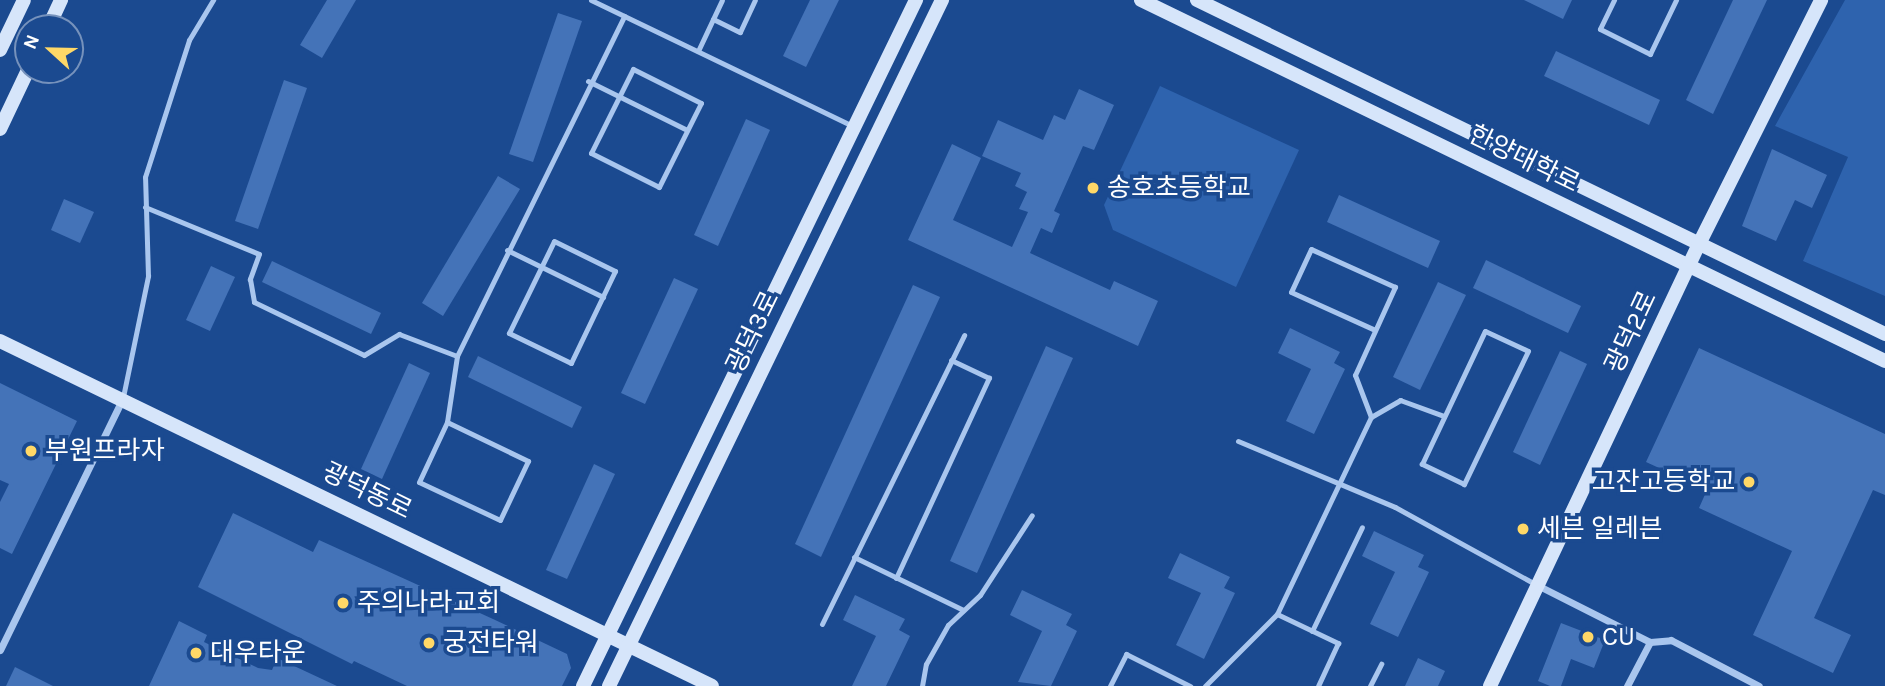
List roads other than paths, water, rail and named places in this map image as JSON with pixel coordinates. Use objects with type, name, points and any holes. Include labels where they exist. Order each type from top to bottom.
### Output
[{"type":"street","points":[[0,50],[24,0]]},
{"type":"street","name":"광덕3로","points":[[583,686],[916,0]]},
{"type":"street","name":"광덕3로","points":[[608,686],[942,0]]},
{"type":"street","name":"한양대학로","points":[[1141,0],[1885,361]]},
{"type":"street","name":"한양대학로","points":[[1197,0],[1698,246],[1885,334]]},
{"type":"street","name":"광덕2로","points":[[1490,686],[1698,246],[1821,0]]},
{"type":"street","points":[[0,129],[21,84]]},
{"type":"street","name":"광덕동로","points":[[0,341],[712,686]]},
{"type":"street","points":[[0,650],[122,400]]},
{"type":"street","points":[[1539,586],[1650,642],[1671,640],[1759,686]]},
{"type":"street","points":[[1627,686],[1650,642]]},
{"type":"lane","points":[[122,400],[148,275],[145,177],[168,94],[189,40],[213,0]]},
{"type":"lane","points":[[591,0],[603,3],[624,16],[854,126]]},
{"type":"lane","points":[[698,51],[722,0]]},
{"type":"lane","points":[[713,19],[740,32],[755,0]]},
{"type":"lane","points":[[1614,0],[1600,29],[1650,54],[1676,0]]},
{"type":"lane","points":[[447,422],[528,461],[500,520],[419,482],[447,422],[457,356],[589,81],[624,16]]},
{"type":"lane","points":[[633,69],[701,103],[659,187],[591,153],[619,96],[633,69]]},
{"type":"lane","points":[[589,81],[687,131]]},
{"type":"lane","points":[[145,207],[259,254],[250,279],[254,302],[364,355],[399,334],[457,356]]},
{"type":"lane","points":[[554,241],[615,271],[570,363],[509,333],[541,267],[554,241]]},
{"type":"lane","points":[[1371,417],[1355,375],[1395,287],[1311,248],[1291,292],[1375,330]]},
{"type":"lane","points":[[507,250],[603,297]]},
{"type":"lane","points":[[1485,331],[1528,351],[1464,484],[1422,464],[1444,416],[1485,331]]},
{"type":"lane","points":[[822,624],[964,335]]},
{"type":"lane","points":[[896,578],[989,379],[951,360]]},
{"type":"lane","points":[[1205,686],[1277,614],[1371,417],[1400,400],[1444,416]]},
{"type":"lane","points":[[1238,441],[1395,507],[1539,586]]},
{"type":"lane","points":[[922,686],[926,664],[948,625],[980,595],[1031,515]]},
{"type":"lane","points":[[1312,631],[1362,527]]},
{"type":"lane","points":[[854,557],[963,610]]},
{"type":"lane","points":[[1277,614],[1338,643],[1318,686]]},
{"type":"lane","points":[[1110,686],[1126,654],[1190,686]]},
{"type":"lane","points":[[1370,686],[1381,664]]},
{"type":"place","name":"송호초등학교","points":[[1093,188]]},
{"type":"place","name":"부원프라자","points":[[31,451]]},
{"type":"place","name":"고잔고등학교","points":[[1749,482]]},
{"type":"place","name":"세븐 일레븐","points":[[1523,529]]},
{"type":"place","name":"주의나라교회","points":[[343,603]]},
{"type":"place","name":"CU","points":[[1588,637]]},
{"type":"place","name":"궁전타워","points":[[429,643]]},
{"type":"place","name":"대우타운","points":[[196,653]]}]
